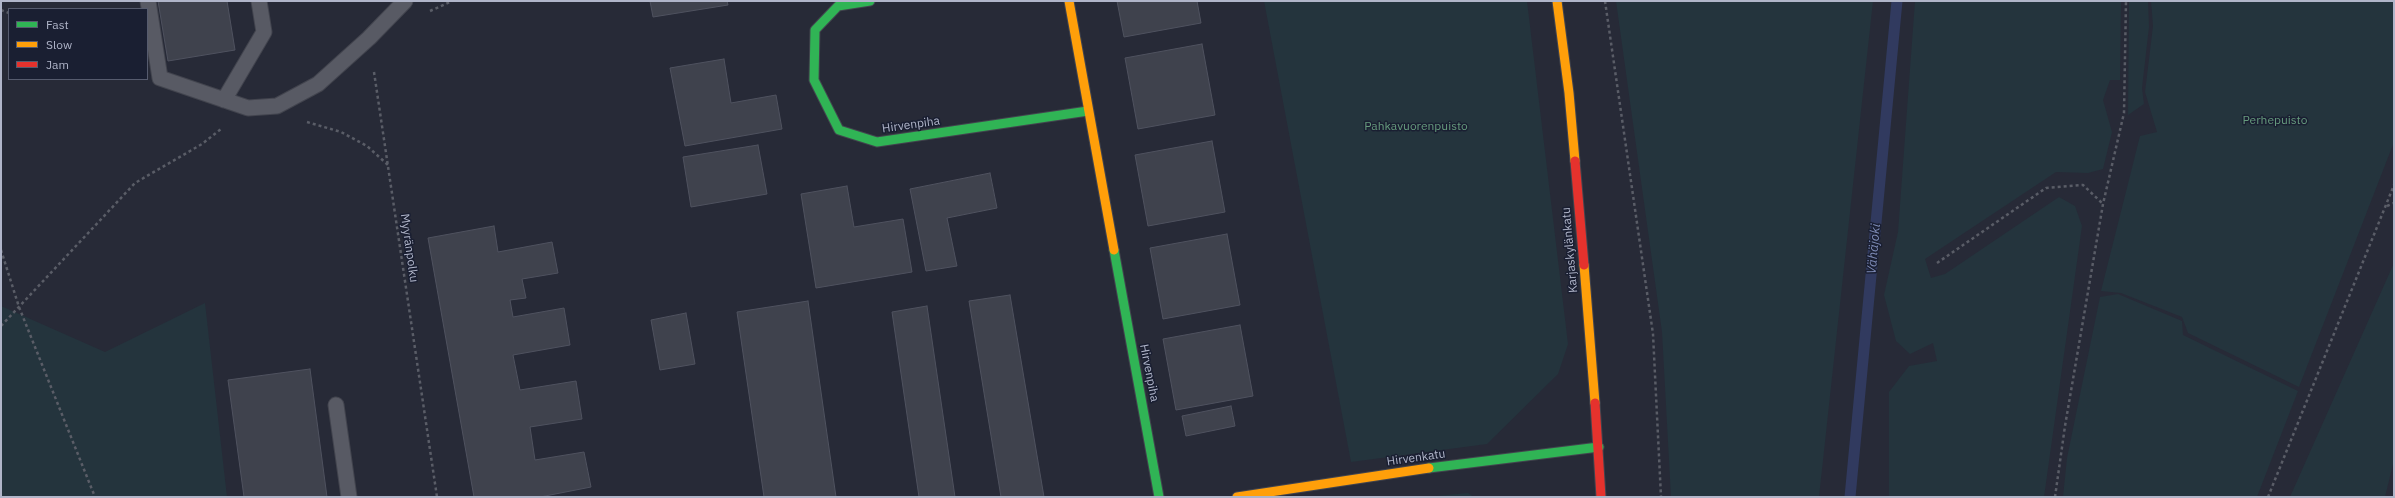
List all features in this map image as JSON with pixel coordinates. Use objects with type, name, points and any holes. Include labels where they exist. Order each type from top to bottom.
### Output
[{"type":"street","name":"Hirvenpiha","points":[[870,1],[838,6],[814,30],[814,80],[839,130],[877,142],[1088,111]]},
{"type":"street","name":"Hirvenpiha","points":[[1069,1],[1159,497]]},
{"type":"street","name":"Karjaskylänkatu","points":[[1557,1],[1569,93],[1599,447],[1601,497]]},
{"type":"street","name":"Hirvenkatu","points":[[1237,497],[1436,467],[1599,447]]},
{"type":"lane","points":[[148,1],[160,78],[248,108],[277,106],[318,84],[369,38],[405,1]]},
{"type":"lane","points":[[224,100],[264,32],[259,1]]},
{"type":"lane","points":[[336,405],[349,497]]},
{"type":"path","points":[[1606,1],[1653,334],[1661,497]]},
{"type":"path","points":[[2056,497],[2065,426],[2103,204],[2124,113],[2126,1]]},
{"type":"path","name":"Myyränpolku","points":[[369,38],[437,497]]},
{"type":"path","points":[[1,326],[135,183],[202,144],[248,108]]},
{"type":"path","points":[[302,120],[341,132],[367,146],[388,166]]},
{"type":"path","points":[[1937,264],[2046,188],[2083,185],[2103,204]]},
{"type":"path","points":[[2268,497],[2394,186]]},
{"type":"path","points":[[2386,207],[2394,203]]},
{"type":"path","points":[[1,250],[19,307],[95,497]]},
{"type":"green space","name":"Pahkavuorenpuisto","points":[[1264,1],[1527,1],[1568,344],[1558,374],[1487,444],[1351,462]]},
{"type":"green space","points":[[1616,1],[1873,1],[1819,497],[1671,497],[1662,332]]},
{"type":"green space","points":[[1915,1],[2121,1],[2120,80],[2110,80],[2103,100],[2112,132],[2103,169],[2088,173],[2056,172],[1925,259],[1931,278],[1945,274],[2059,197],[2075,206],[2082,226],[2044,497],[1889,497],[1889,392],[1909,366],[1937,361],[1933,343],[1910,354],[1896,341],[1884,295],[1898,232]]},
{"type":"green space","points":[[2129,1],[2148,1],[2149,27],[2142,88],[2144,104],[2128,115]]},
{"type":"green space","name":"Perhepuisto","points":[[2151,1],[2394,1],[2394,142],[2299,387],[2188,333],[2182,317],[2121,293],[2101,291],[2140,136],[2157,132],[2145,92],[2153,26]]},
{"type":"green space","points":[[2394,263],[2394,460],[2385,497],[2290,497]]},
{"type":"green space","points":[[2118,294],[2182,321],[2183,335],[2298,391],[2257,497],[2063,497],[2067,458],[2100,297]]},
{"type":"green space","points":[[205,303],[227,497],[1,497],[1,306],[105,352]]},
{"type":"green space","points":[[1468,493],[1474,497],[1426,497]]},
{"type":"building","points":[[158,1],[227,1],[235,50],[168,61]]},
{"type":"building","points":[[650,1],[727,1],[728,5],[653,17]]},
{"type":"building","points":[[1117,1],[1197,1],[1201,23],[1124,37]]},
{"type":"building","points":[[1202,44],[1215,115],[1138,129],[1125,58]]},
{"type":"building","points":[[724,59],[731,103],[776,95],[782,129],[685,146],[670,68]]},
{"type":"building","points":[[1212,141],[1225,212],[1148,226],[1135,155]]},
{"type":"building","points":[[758,145],[767,194],[691,207],[683,157]]},
{"type":"building","points":[[990,173],[997,208],[947,218],[957,266],[926,271],[910,189]]},
{"type":"building","points":[[847,186],[854,227],[903,219],[912,272],[816,288],[801,194]]},
{"type":"building","points":[[494,226],[498,252],[552,242],[558,273],[522,279],[526,298],[510,300],[513,317],[564,308],[570,345],[513,355],[520,390],[576,381],[582,419],[530,427],[535,460],[584,452],[591,487],[540,497],[474,497],[428,238]]},
{"type":"building","points":[[1227,234],[1240,305],[1163,319],[1150,248]]},
{"type":"building","points":[[1010,295],[1044,497],[1001,497],[969,301]]},
{"type":"building","points":[[808,301],[836,497],[764,497],[737,312]]},
{"type":"building","points":[[927,306],[955,497],[919,497],[892,312]]},
{"type":"building","points":[[686,313],[695,364],[660,370],[651,320]]},
{"type":"building","points":[[1240,325],[1253,396],[1176,410],[1163,339]]},
{"type":"building","points":[[310,369],[327,497],[244,497],[228,380]]},
{"type":"building","points":[[1231,406],[1235,426],[1186,436],[1182,416]]},
{"type":"waterway","name":"Vähäjoki","points":[[1850,497],[1897,1]]},
{"type":"traffic: fast","points":[[870,1],[838,6],[815,30],[814,80],[839,130],[877,142],[1088,111]]},
{"type":"traffic: fast","points":[[1114,250],[1159,497]]},
{"type":"traffic: fast","points":[[1429,468],[1599,447]]},
{"type":"traffic: slow","points":[[1069,1],[1114,250]]},
{"type":"traffic: slow","points":[[1557,1],[1569,93],[1575,161]]},
{"type":"traffic: slow","points":[[1584,265],[1595,403]]},
{"type":"traffic: slow","points":[[1237,497],[1429,468]]},
{"type":"traffic: jam","points":[[1575,161],[1584,265]]},
{"type":"traffic: jam","points":[[1595,403],[1601,497]]}]
